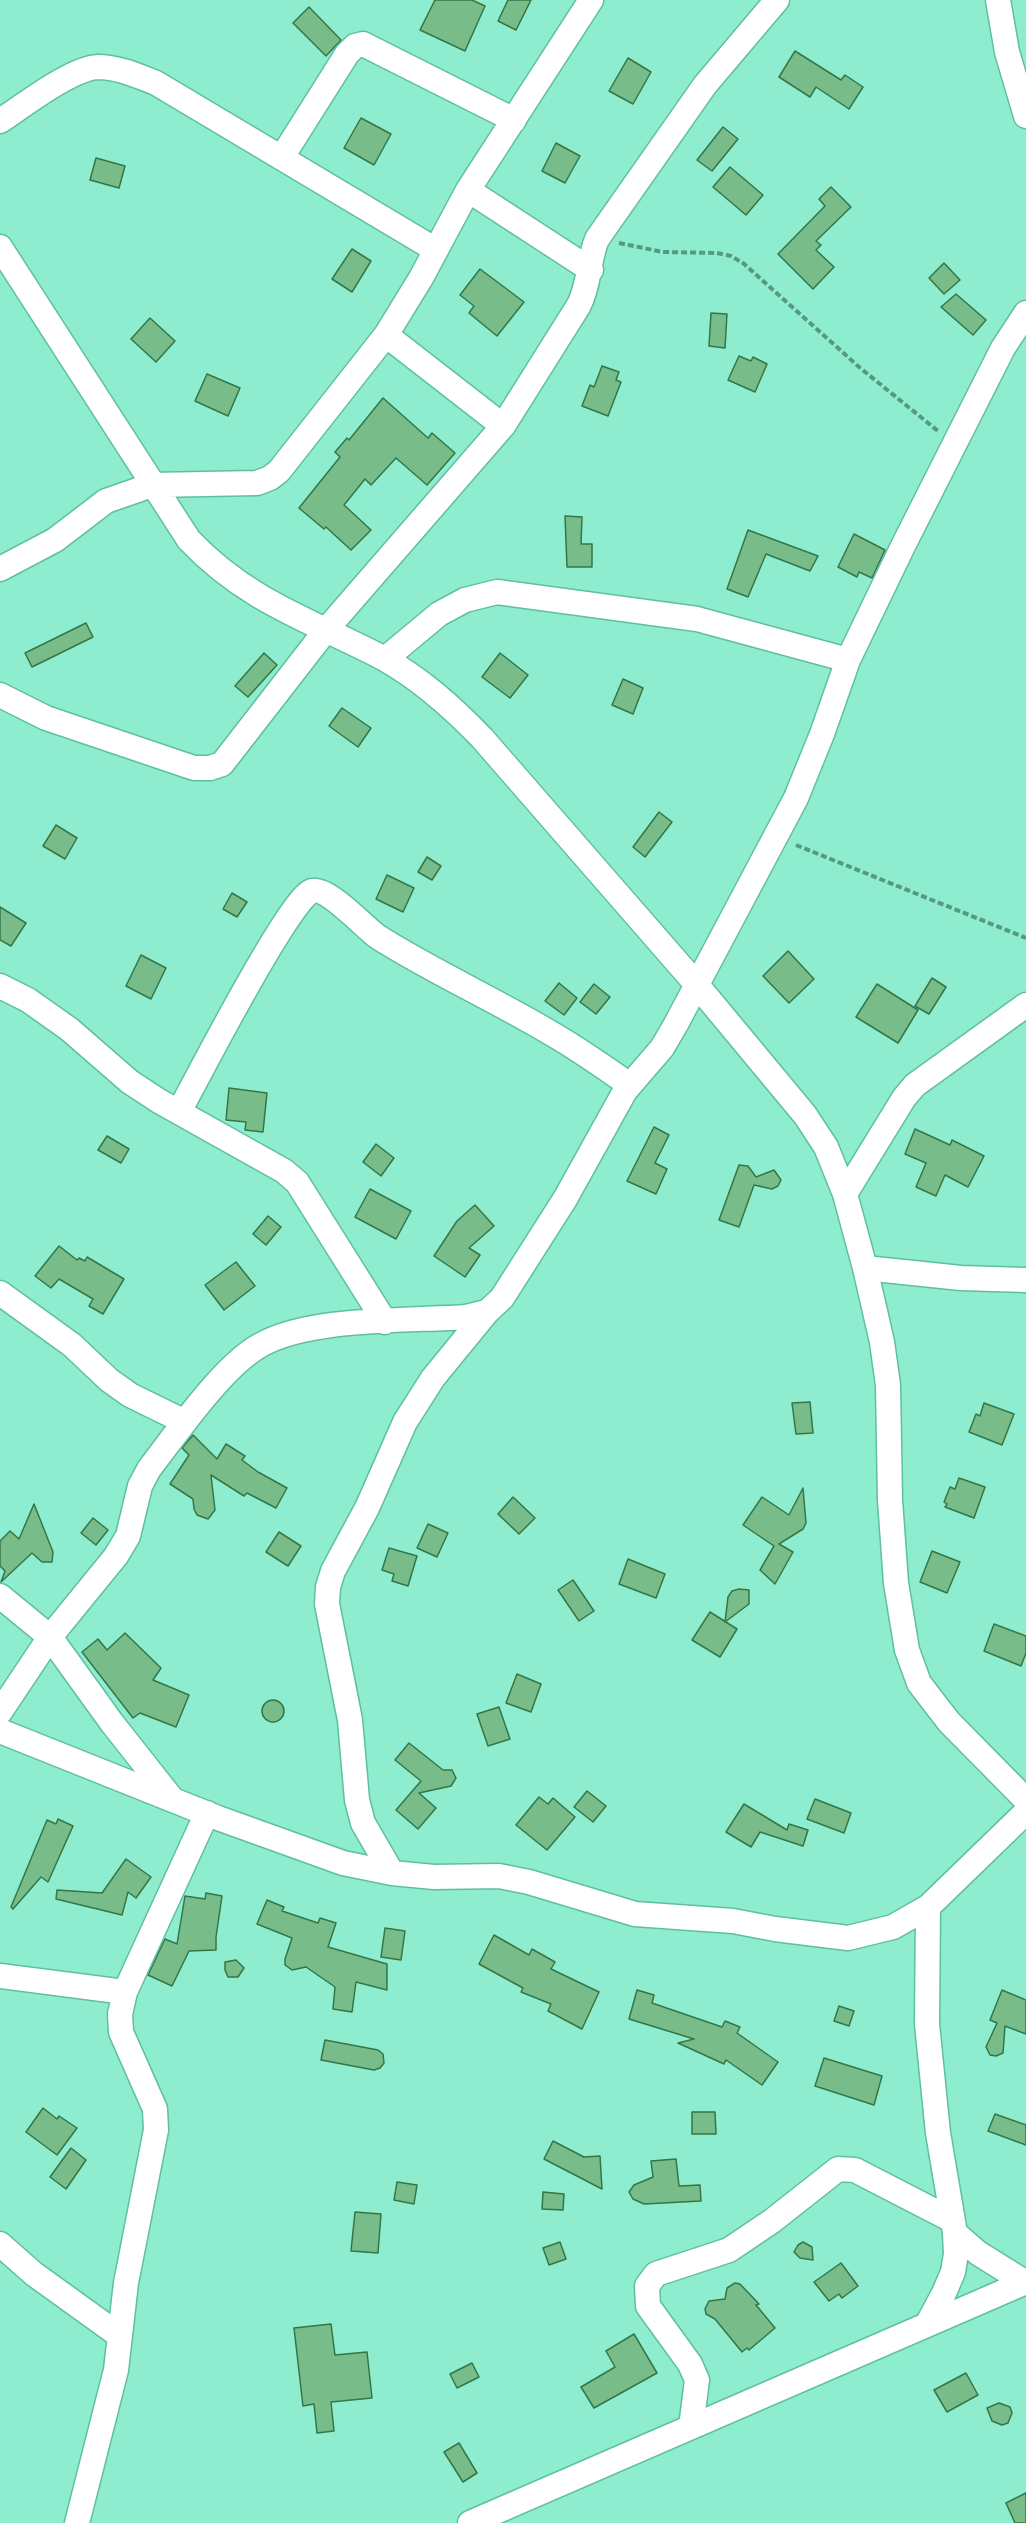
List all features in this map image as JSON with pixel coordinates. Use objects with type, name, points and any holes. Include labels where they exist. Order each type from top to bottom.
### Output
[{"type":"street","points":[[0,569],[55,540],[106,501],[152,485],[257,483],[270,478],[279,471],[386,335],[422,278],[468,190],[591,0]]},
{"type":"street","points":[[0,695],[46,718],[194,768],[210,768],[222,764],[326,630],[503,426],[579,305],[586,290],[591,270],[590,255],[597,239],[705,85],[777,0]]},
{"type":"street","points":[[998,0],[1007,52],[1026,117]]},
{"type":"street","points":[[282,157],[347,54],[355,46],[363,44],[514,120]]},
{"type":"street","points":[[0,121],[72,75],[96,67],[121,70],[156,83],[436,250]]},
{"type":"street","points":[[468,190],[591,270]]},
{"type":"street","points":[[0,247],[152,485],[189,540],[207,560],[234,582],[266,602],[385,659],[430,688],[483,738],[697,985],[805,1115],[826,1147],[845,1194],[865,1268],[888,1385],[890,1500],[896,1583],[907,1650],[919,1683],[937,1707],[1026,1800]]},
{"type":"street","points":[[392,1872],[363,1823],[357,1800],[350,1720],[327,1604],[328,1587],[333,1571],[367,1508],[405,1422],[433,1378],[487,1312],[502,1298],[565,1199],[630,1085],[662,1048],[697,985],[796,798],[848,660],[1003,348],[1026,313]]},
{"type":"street","points":[[386,335],[503,426]]},
{"type":"street","points":[[385,659],[438,614],[465,600],[497,592],[698,619],[848,660]]},
{"type":"street","points":[[179,1112],[260,965],[301,899],[311,891],[320,891],[330,896],[369,931],[395,948],[552,1034],[630,1085]]},
{"type":"street","points":[[0,986],[28,1000],[61,1023],[130,1082],[284,1171],[297,1182],[386,1322]]},
{"type":"street","points":[[845,1194],[904,1098],[915,1085],[1026,1005]]},
{"type":"street","points":[[865,1268],[961,1278],[1026,1280]]},
{"type":"street","points":[[0,1293],[72,1345],[123,1390],[185,1422]]},
{"type":"street","points":[[0,1712],[50,1637],[116,1556],[128,1536],[140,1486],[149,1469],[185,1422],[229,1371],[258,1346],[284,1334],[335,1324],[466,1317],[487,1312]]},
{"type":"street","points":[[0,1596],[50,1637],[112,1723],[173,1800]]},
{"type":"street","points":[[0,1731],[207,1814],[343,1863],[434,1877],[499,1876],[529,1882],[635,1914],[733,1921],[848,1938],[893,1927],[928,1907],[1026,1812]]},
{"type":"street","points":[[77,2523],[116,2370],[134,2237],[156,2130],[154,2109],[122,2032],[120,2014],[125,1992],[207,1814]]},
{"type":"street","points":[[928,1907],[927,2024],[938,2133],[954,2226],[956,2254],[953,2272],[928,2324]]},
{"type":"street","points":[[0,1976],[125,1992]]},
{"type":"street","points":[[692,2427],[697,2380],[690,2364],[648,2306],[647,2286],[656,2274],[729,2250],[772,2221],[838,2169],[855,2170],[954,2226],[978,2253],[1026,2282]]},
{"type":"street","points":[[0,2244],[34,2274],[120,2336]]},
{"type":"street","points":[[470,2523],[1026,2282]]},
{"type":"path","points":[[597,239],[663,252],[717,253],[731,256],[743,263],[859,367],[954,444]]},
{"type":"path","points":[[776,837],[1026,938]]},
{"type":"building","points":[[435,0],[472,0],[485,6],[465,51],[420,30]]},
{"type":"building","points":[[508,0],[531,0],[516,30],[498,21]]},
{"type":"building","points":[[309,7],[341,40],[326,56],[293,23]]},
{"type":"building","points":[[795,51],[841,80],[845,75],[863,87],[849,109],[816,87],[810,97],[779,77]]},
{"type":"building","points":[[628,58],[651,72],[633,104],[609,91]]},
{"type":"building","points":[[361,118],[391,134],[374,165],[344,148]]},
{"type":"building","points":[[723,127],[738,139],[712,171],[697,160]]},
{"type":"building","points":[[556,143],[580,156],[565,183],[542,171]]},
{"type":"building","points":[[96,158],[125,166],[119,188],[90,180]]},
{"type":"building","points":[[730,167],[763,195],[746,215],[713,187]]},
{"type":"building","points":[[831,187],[851,207],[816,241],[821,245],[816,250],[834,267],[813,289],[778,254],[825,206],[819,199]]},
{"type":"building","points":[[352,249],[371,261],[352,292],[332,279]]},
{"type":"building","points":[[944,263],[960,280],[944,294],[929,278]]},
{"type":"building","points":[[480,269],[524,302],[497,336],[469,313],[474,306],[460,295]]},
{"type":"building","points":[[956,294],[986,320],[973,335],[941,307]]},
{"type":"building","points":[[711,313],[727,314],[725,348],[709,346]]},
{"type":"building","points":[[150,318],[175,341],[156,362],[131,339]]},
{"type":"building","points":[[739,356],[751,361],[753,357],[767,364],[755,392],[728,380]]},
{"type":"building","points":[[602,366],[619,372],[616,380],[621,382],[608,416],[582,406],[590,385],[594,387]]},
{"type":"building","points":[[207,374],[240,388],[228,416],[195,401]]},
{"type":"building","points":[[383,398],[428,438],[432,433],[455,453],[427,485],[396,458],[371,485],[365,479],[344,505],[371,530],[351,550],[326,527],[324,529],[299,508],[340,457],[335,452],[347,438],[349,440]]},
{"type":"building","points":[[565,516],[582,517],[581,544],[592,544],[592,567],[567,567]]},
{"type":"building","points":[[748,530],[818,556],[810,571],[766,554],[748,597],[727,589]]},
{"type":"building","points":[[854,534],[885,550],[872,578],[859,572],[857,577],[838,567]]},
{"type":"building","points":[[86,623],[93,637],[32,667],[25,653]]},
{"type":"building","points":[[264,653],[277,665],[248,697],[235,686]]},
{"type":"building","points":[[500,653],[528,675],[510,698],[482,677]]},
{"type":"building","points":[[623,679],[643,688],[633,714],[612,705]]},
{"type":"building","points":[[342,708],[371,728],[358,747],[329,726]]},
{"type":"building","points":[[659,812],[672,822],[645,857],[633,847]]},
{"type":"building","points":[[56,825],[77,838],[65,859],[43,846]]},
{"type":"building","points":[[427,857],[441,866],[432,880],[418,872]]},
{"type":"building","points":[[387,875],[414,888],[403,912],[376,899]]},
{"type":"building","points":[[232,893],[247,902],[237,917],[223,909]]},
{"type":"building","points":[[0,907],[26,923],[11,946],[0,940]]},
{"type":"building","points":[[788,951],[814,979],[789,1003],[763,976]]},
{"type":"building","points":[[141,955],[166,968],[151,999],[126,986]]},
{"type":"building","points":[[932,978],[946,987],[929,1014],[915,1006]]},
{"type":"building","points":[[559,983],[577,998],[564,1015],[545,1001]]},
{"type":"building","points":[[594,984],[610,997],[596,1014],[580,1002]]},
{"type":"building","points":[[877,984],[918,1010],[898,1043],[856,1017]]},
{"type":"building","points":[[229,1088],[267,1093],[263,1132],[245,1130],[246,1122],[226,1120]]},
{"type":"building","points":[[654,1127],[669,1135],[655,1163],[667,1169],[656,1194],[627,1181]]},
{"type":"building","points":[[915,1129],[950,1145],[952,1140],[984,1156],[968,1187],[945,1175],[936,1196],[916,1187],[926,1163],[905,1154]]},
{"type":"building","points":[[107,1136],[129,1149],[121,1163],[98,1150]]},
{"type":"building","points":[[376,1144],[394,1158],[381,1176],[363,1162]]},
{"type":"building","points":[[739,1165],[748,1166],[756,1177],[774,1170],[781,1180],[778,1186],[772,1189],[754,1185],[739,1227],[719,1220]]},
{"type":"building","points":[[370,1189],[411,1211],[396,1239],[355,1217]]},
{"type":"building","points":[[475,1205],[494,1226],[469,1248],[480,1255],[465,1277],[434,1256],[457,1221]]},
{"type":"building","points":[[268,1216],[281,1227],[266,1245],[253,1234]]},
{"type":"building","points":[[59,1246],[77,1260],[79,1258],[85,1261],[87,1257],[124,1279],[103,1314],[89,1306],[93,1299],[59,1279],[51,1288],[35,1276]]},
{"type":"building","points":[[236,1262],[255,1286],[224,1310],[205,1285]]},
{"type":"building","points":[[810,1402],[813,1433],[796,1434],[792,1403]]},
{"type":"building","points":[[984,1403],[1014,1414],[1002,1445],[969,1432],[976,1414],[980,1416]]},
{"type":"building","points":[[193,1435],[217,1459],[226,1444],[245,1456],[242,1460],[258,1472],[287,1488],[276,1508],[247,1493],[244,1496],[211,1475],[215,1510],[208,1519],[197,1515],[193,1499],[170,1484],[189,1455],[182,1448]]},
{"type":"building","points":[[959,1478],[985,1487],[974,1518],[945,1507],[947,1504],[944,1502],[950,1487],[955,1489]]},
{"type":"building","points":[[803,1488],[806,1523],[803,1529],[779,1544],[793,1552],[775,1584],[760,1570],[774,1546],[743,1525],[762,1497],[789,1515]]},
{"type":"building","points":[[513,1497],[535,1518],[519,1534],[498,1514]]},
{"type":"building","points":[[34,1504],[53,1552],[52,1562],[42,1562],[32,1553],[1,1582],[5,1571],[0,1566],[0,1541],[10,1531],[19,1539]]},
{"type":"building","points":[[93,1518],[108,1530],[96,1545],[81,1533]]},
{"type":"building","points":[[428,1524],[448,1533],[437,1557],[417,1548]]},
{"type":"building","points":[[279,1532],[301,1546],[288,1566],[266,1552]]},
{"type":"building","points":[[389,1548],[417,1556],[408,1586],[392,1581],[394,1574],[382,1570]]},
{"type":"building","points":[[932,1551],[960,1562],[947,1593],[920,1582]]},
{"type":"building","points":[[628,1559],[665,1574],[656,1598],[619,1584]]},
{"type":"building","points":[[573,1580],[594,1611],[579,1621],[558,1590]]},
{"type":"building","points":[[749,1590],[749,1604],[725,1622],[728,1597],[732,1591]]},
{"type":"building","points":[[710,1612],[737,1629],[720,1657],[692,1640]]},
{"type":"building","points":[[994,1624],[1026,1636],[1026,1653],[1021,1666],[984,1651]]},
{"type":"building","points":[[125,1633],[161,1668],[153,1680],[189,1695],[176,1727],[140,1713],[133,1718],[82,1652],[98,1639],[107,1650]]},
{"type":"building","points":[[517,1674],[541,1684],[531,1712],[506,1703]]},
{"type":"building","points":[[273,1700],[281,1703],[284,1711],[281,1719],[273,1722],[265,1719],[262,1711],[265,1703]]},
{"type":"building","points":[[499,1707],[510,1739],[488,1746],[477,1714]]},
{"type":"building","points":[[409,1743],[443,1770],[452,1770],[456,1778],[451,1786],[419,1793],[436,1808],[418,1829],[396,1810],[421,1781],[395,1760]]},
{"type":"building","points":[[587,1791],[606,1806],[593,1822],[574,1807]]},
{"type":"building","points":[[539,1797],[548,1804],[553,1798],[575,1817],[547,1850],[516,1825]]},
{"type":"building","points":[[815,1799],[851,1813],[844,1833],[807,1819]]},
{"type":"building","points":[[744,1804],[787,1830],[789,1824],[808,1830],[803,1846],[760,1832],[751,1847],[726,1832]]},
{"type":"building","points":[[58,1819],[73,1826],[48,1882],[41,1877],[13,1909],[11,1907],[47,1820],[56,1824]]},
{"type":"building","points":[[126,1859],[151,1877],[136,1898],[128,1892],[122,1915],[56,1899],[57,1890],[102,1893]]},
{"type":"building","points":[[206,1893],[222,1896],[216,1950],[189,1951],[172,1986],[148,1975],[165,1939],[177,1944],[185,1896],[205,1899]]},
{"type":"building","points":[[267,1900],[284,1907],[282,1911],[318,1923],[320,1918],[336,1923],[328,1947],[387,1964],[387,1990],[356,1982],[352,2012],[333,2009],[335,1987],[306,1967],[292,1970],[285,1965],[292,1938],[257,1924]]},
{"type":"building","points":[[385,1928],[405,1931],[401,1960],[381,1957]]},
{"type":"building","points":[[494,1935],[529,1955],[532,1949],[555,1962],[551,1969],[599,1992],[582,2029],[548,2011],[551,2004],[521,1992],[523,1988],[479,1964]]},
{"type":"building","points":[[236,1960],[244,1968],[238,1977],[228,1977],[225,1962]]},
{"type":"building","points":[[637,1990],[654,1995],[652,2003],[722,2027],[725,2021],[740,2027],[737,2033],[778,2062],[762,2085],[726,2060],[724,2064],[678,2043],[694,2039],[629,2019]]},
{"type":"building","points":[[1002,1990],[1026,2000],[1026,2034],[1005,2026],[1003,2053],[996,2056],[990,2055],[986,2047],[997,2023],[990,2020]]},
{"type":"building","points":[[839,2006],[854,2011],[849,2026],[834,2021]]},
{"type":"building","points":[[325,2040],[378,2050],[383,2054],[384,2063],[380,2068],[374,2070],[321,2060]]},
{"type":"building","points":[[824,2058],[882,2076],[874,2105],[815,2086]]},
{"type":"building","points":[[43,2108],[57,2119],[59,2116],[77,2128],[57,2155],[26,2132]]},
{"type":"building","points":[[692,2112],[715,2112],[716,2134],[692,2134]]},
{"type":"building","points":[[995,2114],[1026,2125],[1026,2145],[988,2131]]},
{"type":"building","points":[[553,2141],[584,2157],[600,2156],[602,2189],[544,2159]]},
{"type":"building","points":[[71,2148],[86,2160],[66,2189],[50,2177]]},
{"type":"building","points":[[676,2159],[679,2186],[700,2185],[701,2201],[644,2204],[633,2199],[629,2192],[634,2185],[653,2177],[651,2161]]},
{"type":"building","points":[[397,2182],[417,2185],[414,2204],[394,2200]]},
{"type":"building","points":[[543,2192],[564,2194],[563,2210],[542,2209]]},
{"type":"building","points":[[355,2212],[381,2214],[378,2253],[351,2251]]},
{"type":"building","points":[[560,2242],[566,2259],[549,2265],[543,2248]]},
{"type":"building","points":[[803,2242],[812,2247],[813,2260],[800,2258],[794,2252]]},
{"type":"building","points":[[841,2263],[858,2286],[842,2298],[839,2294],[829,2301],[814,2282]]},
{"type":"building","points":[[735,2283],[740,2284],[759,2304],[756,2305],[775,2328],[749,2350],[747,2348],[742,2352],[715,2319],[706,2314],[705,2309],[709,2301],[725,2299],[727,2288]]},
{"type":"building","points":[[331,2324],[335,2355],[367,2352],[372,2398],[331,2402],[334,2431],[317,2433],[314,2404],[303,2406],[294,2328]]},
{"type":"building","points":[[634,2334],[657,2373],[594,2408],[581,2387],[615,2367],[606,2351]]},
{"type":"building","points":[[472,2363],[479,2377],[457,2388],[450,2374]]},
{"type":"building","points":[[966,2373],[978,2395],[947,2412],[934,2390]]},
{"type":"building","points":[[999,2403],[1010,2407],[1012,2413],[1008,2423],[1002,2425],[992,2421],[987,2408]]},
{"type":"building","points":[[459,2443],[477,2473],[463,2482],[444,2452]]},
{"type":"building","points":[[1026,2493],[1026,2523],[1015,2523],[1006,2503]]}]
